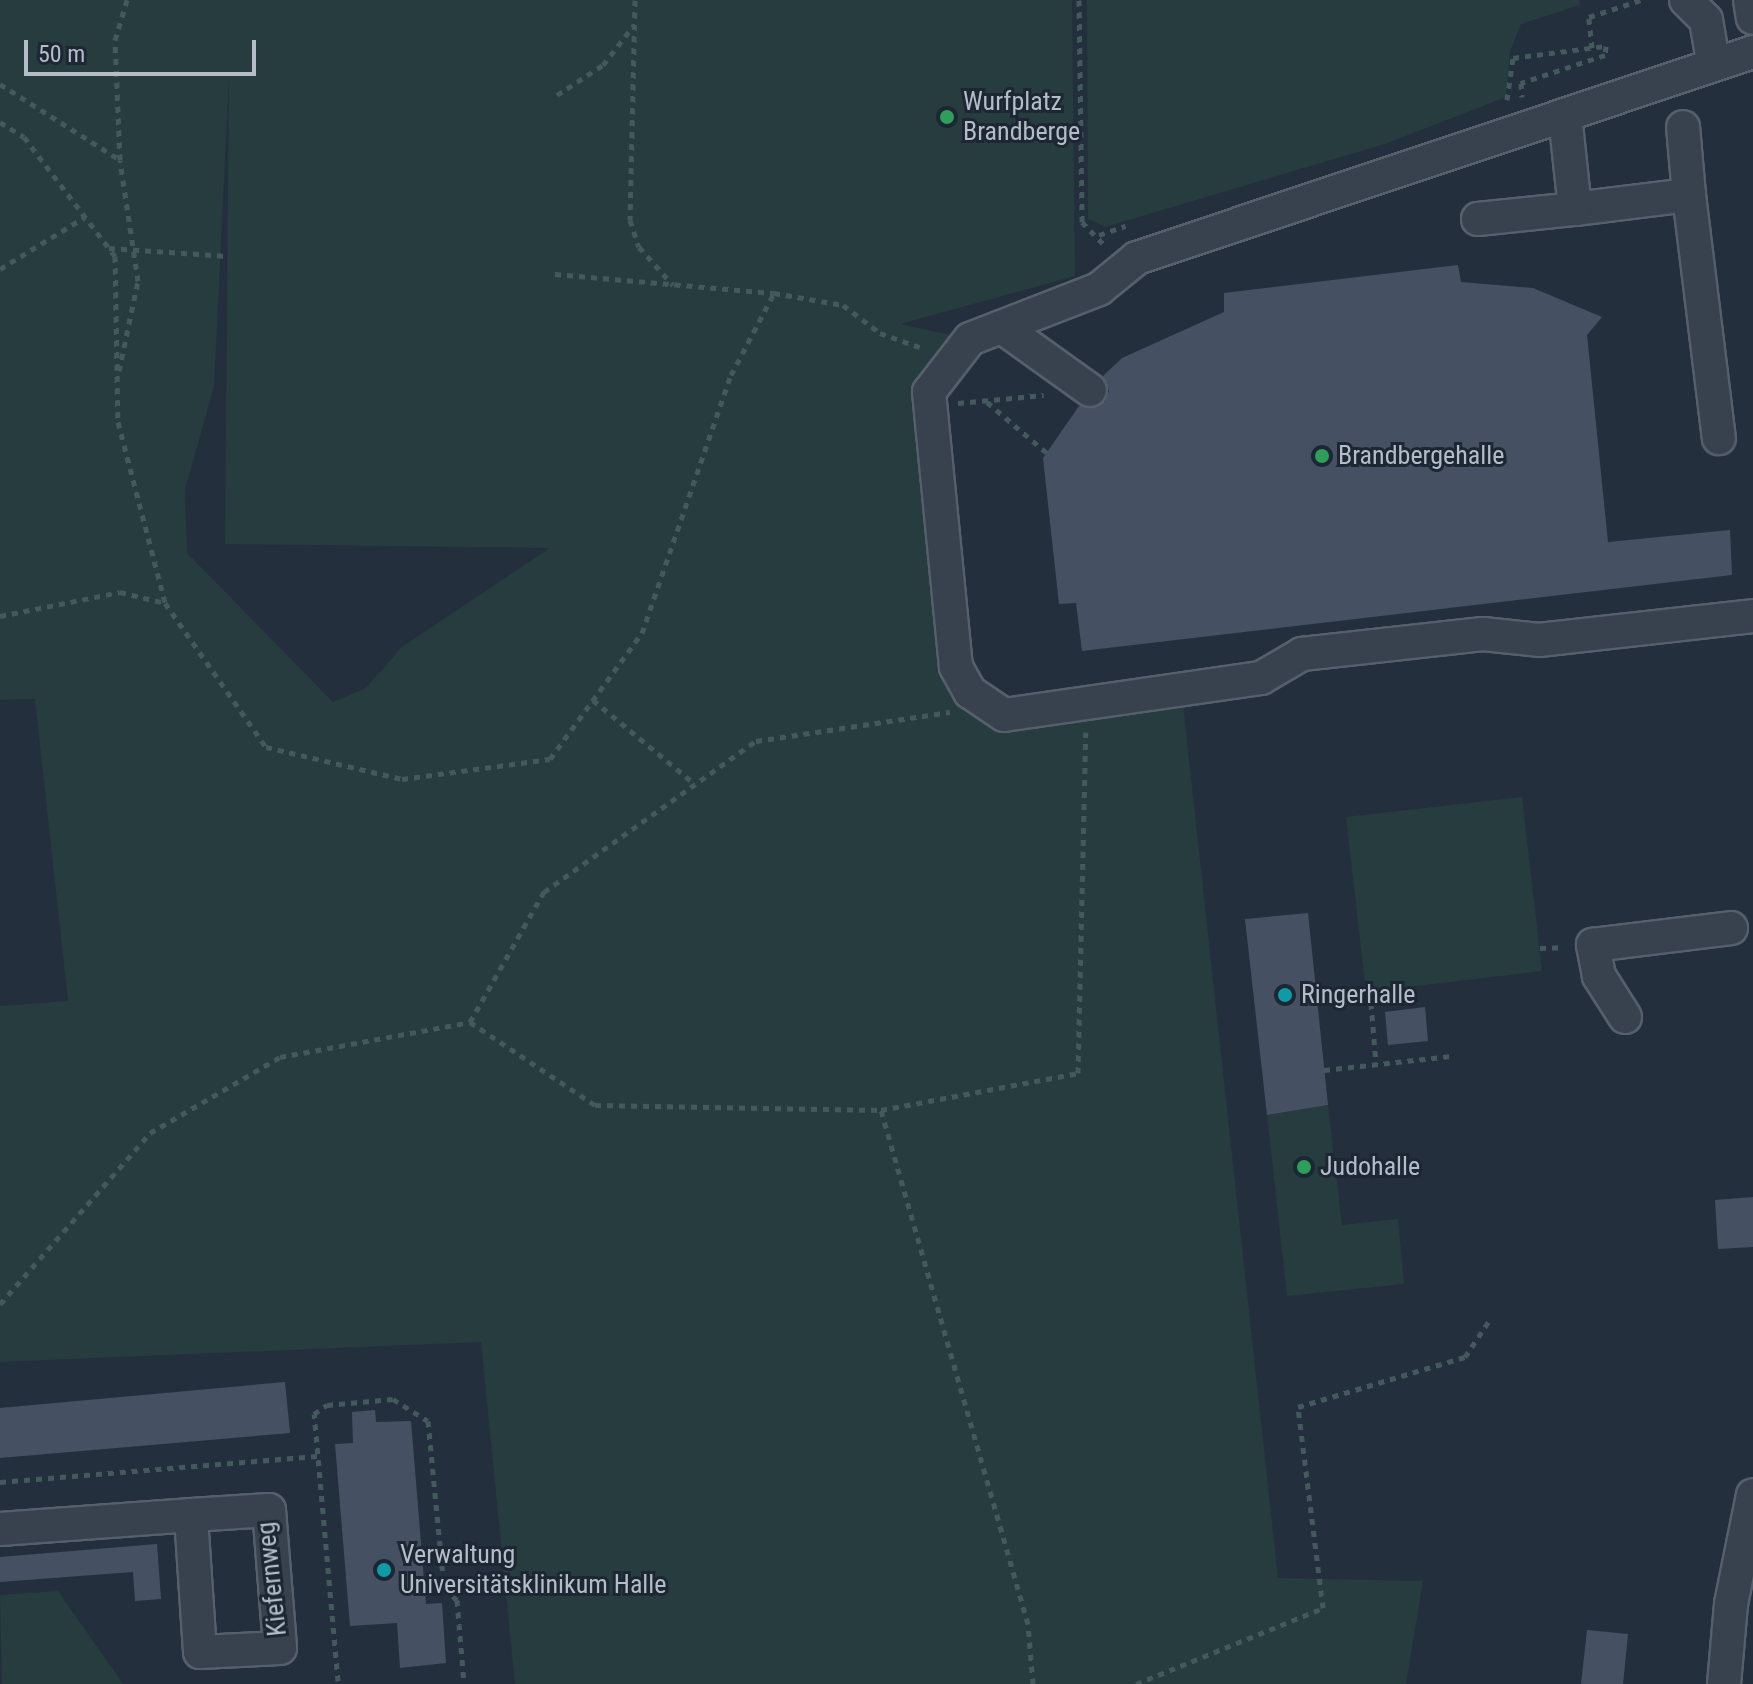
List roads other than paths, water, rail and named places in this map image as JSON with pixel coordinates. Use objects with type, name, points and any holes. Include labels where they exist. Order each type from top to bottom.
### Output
[{"type":"street","points":[[1686,0],[1706,20],[1713,61]]},
{"type":"street","points":[[1750,0],[1753,18]]},
{"type":"street","points":[[1753,52],[1713,61],[1565,115],[1137,258],[1099,289],[970,339],[950,358],[929,392],[956,667],[986,707],[1004,715],[1261,678],[1302,654],[1483,634],[1539,640],[1753,616]]},
{"type":"street","points":[[1565,115],[1575,209]]},
{"type":"street","points":[[1683,127],[1719,438]]},
{"type":"street","points":[[1478,219],[1689,195]]},
{"type":"street","points":[[1002,327],[1090,390]]},
{"type":"street","points":[[1625,1017],[1599,976],[1593,945],[1731,928]]},
{"type":"street","points":[[1724,1684],[1742,1606],[1753,1495]]},
{"type":"street","name":"Kiefernweg","points":[[0,1529],[191,1515],[269,1510],[280,1648],[200,1652],[191,1515]]},
{"type":"place","name":"Wurfplatz Brandberge","points":[[947,117]]},
{"type":"place","name":"Brandbergehalle","points":[[1322,456]]},
{"type":"place","name":"Ringerhalle","points":[[1285,995]]},
{"type":"place","name":"Judohalle","points":[[1304,1167]]},
{"type":"place","name":"Verwaltung Universitätsklinikum Halle","points":[[384,1570]]}]
